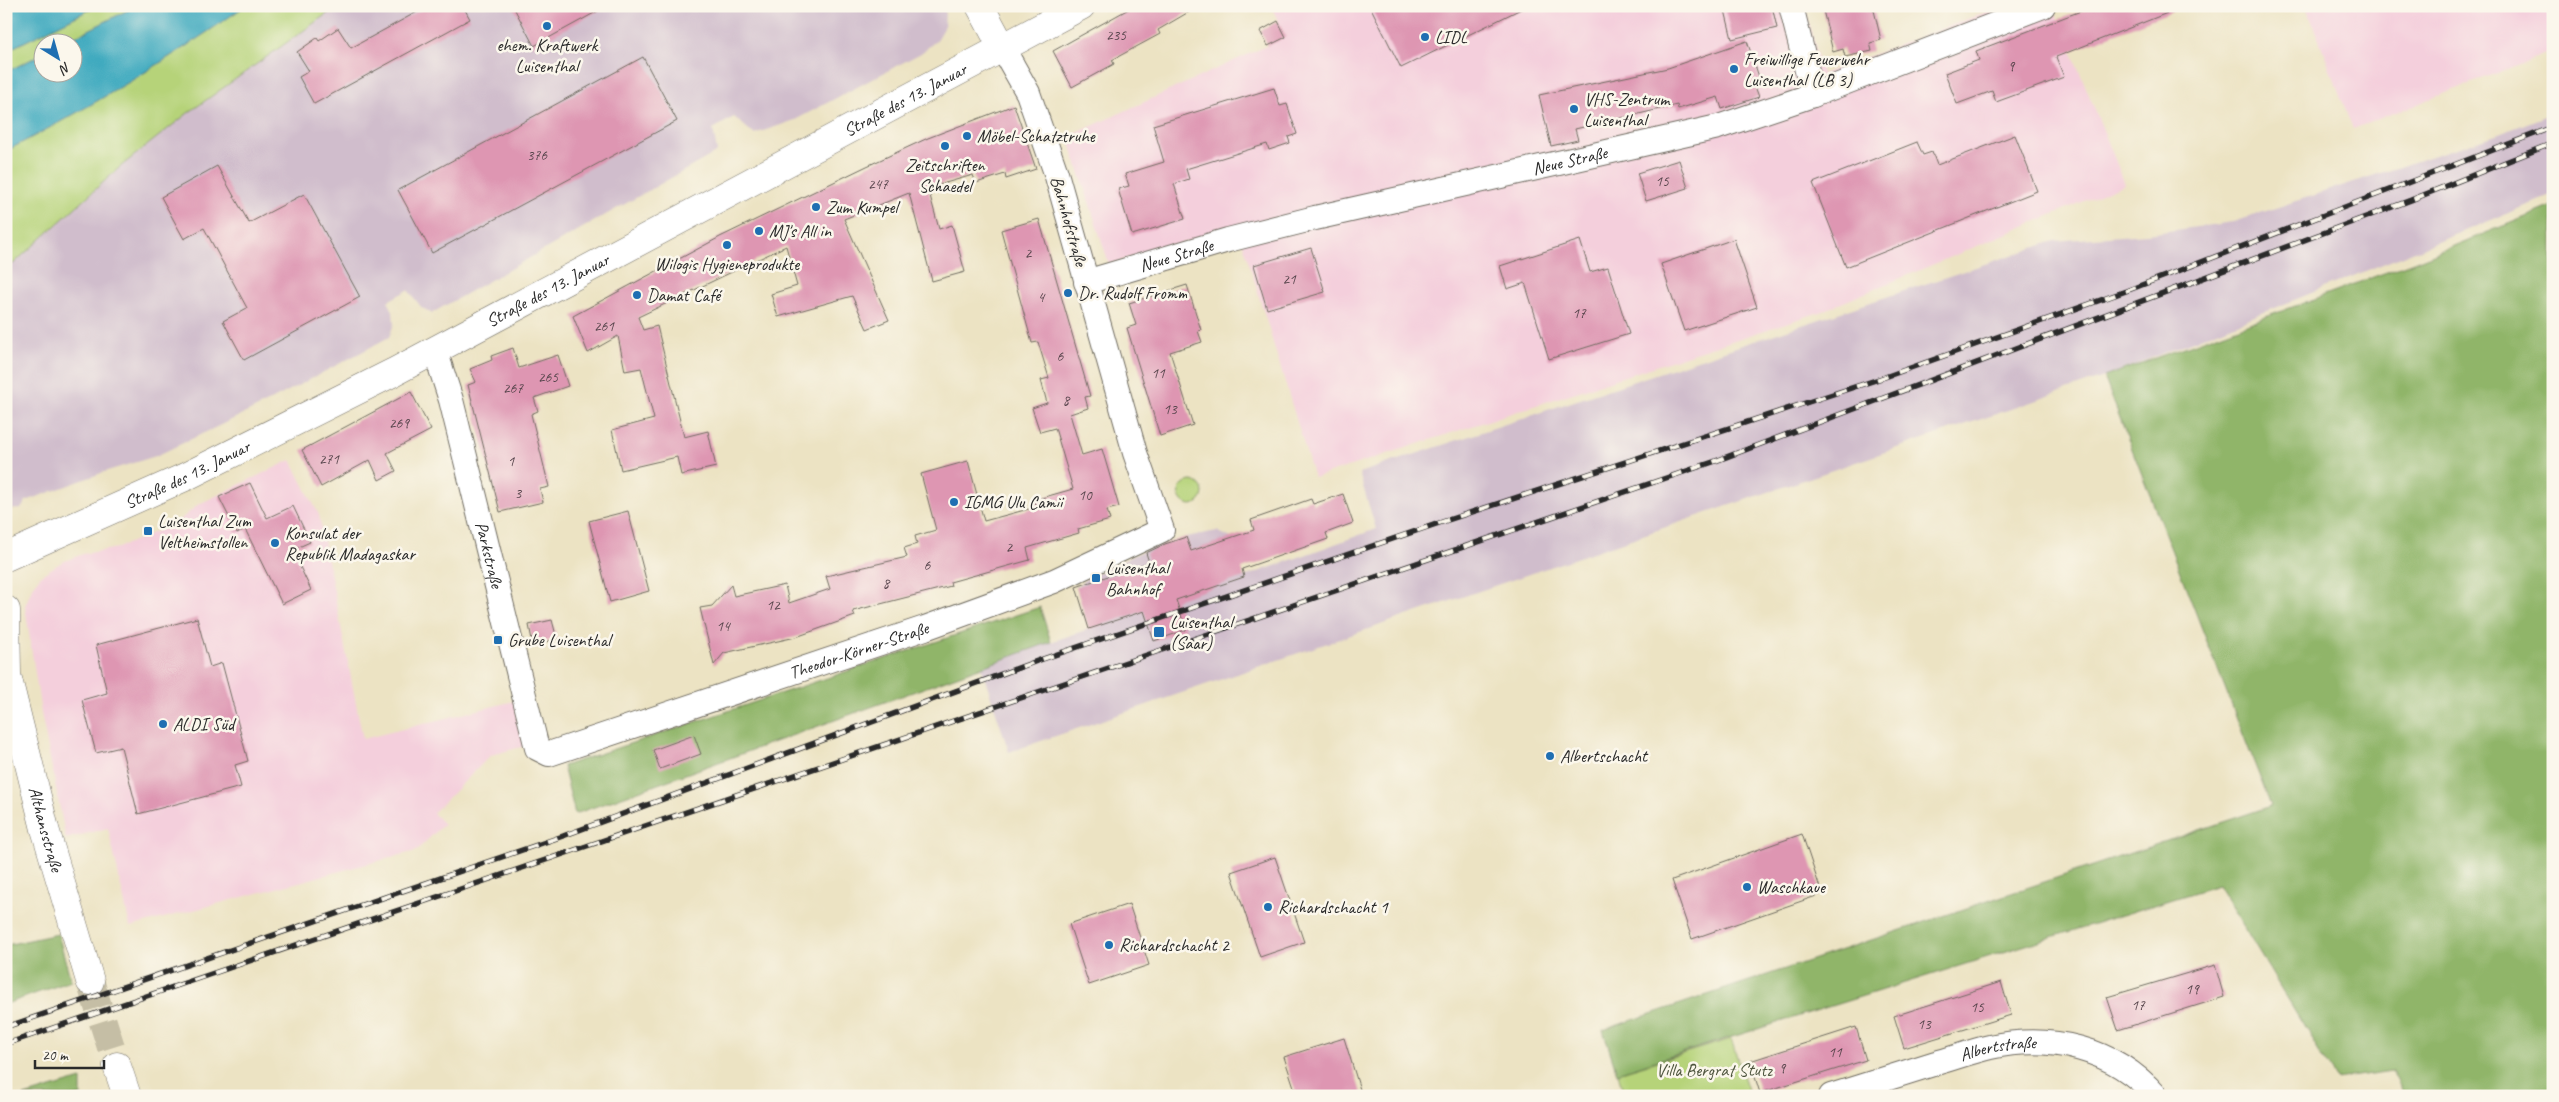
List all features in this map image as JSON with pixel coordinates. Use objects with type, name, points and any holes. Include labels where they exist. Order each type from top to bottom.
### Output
[{"type":"main road","name":"Bahnhofstraße","points":[[980,6],[1002,47]]},
{"type":"main road","name":"Straße des 13. Januar","points":[[6,557],[184,477],[435,350],[1081,6]]},
{"type":"main road","name":"Althansstraße","points":[[6,610],[7,674],[45,829],[90,980]]},
{"type":"street","points":[[1791,6],[1813,95]]},
{"type":"street","name":"Neue Straße","points":[[1086,282],[1228,240],[1316,218],[1718,127],[1813,95],[2043,6]]},
{"type":"street","name":"Bahnhofstraße","points":[[1002,47],[1028,93],[1056,173],[1135,453],[1162,530]]},
{"type":"street","name":"Parkstraße","points":[[435,350],[451,400],[537,748],[548,754]]},
{"type":"street","name":"Theodor-Körner-Straße","points":[[548,754],[1054,581],[1162,530]]},
{"type":"street","name":"Albertstraße","points":[[1831,1096],[1989,1047],[2016,1043],[2045,1042],[2074,1046],[2106,1058],[2129,1070],[2156,1096]]},
{"type":"shaded area","points":[[338,6],[943,6],[945,11],[944,28],[937,40],[921,53],[795,120],[775,127],[754,134],[734,117],[713,129],[717,152],[432,313],[422,308],[408,290],[388,301],[393,311],[394,324],[389,337],[369,348],[254,409],[156,456],[104,472],[26,501],[21,509],[6,510],[6,266],[13,264],[120,167],[188,113]]},
{"type":"shaded area","points":[[1271,6],[1805,6],[1822,74],[2002,6],[2053,6],[2125,184],[1820,312],[1314,478],[1238,227],[1109,264],[1068,137],[1286,37]]},
{"type":"shaded area","points":[[2306,6],[2553,6],[2553,51],[2353,129]]},
{"type":"shaded area","points":[[2553,113],[2553,195],[2104,377],[1009,752],[981,666],[1089,629],[1076,587],[1087,578],[1145,550],[1186,537],[1217,531],[1231,538],[1244,577],[1376,529],[1359,473],[2054,241],[2147,234],[2233,222],[2499,134]]},
{"type":"shaded area","points":[[291,460],[319,515],[363,739],[514,701],[525,746],[491,755],[433,813],[444,824],[416,851],[130,927],[108,828],[66,839],[41,713],[25,606],[33,586],[41,575],[62,562],[83,554],[118,548],[166,527],[180,520],[199,504]]},
{"type":"green space","points":[[97,6],[136,6],[82,33],[44,32]]},
{"type":"green space","points":[[245,6],[338,6],[188,113],[120,167],[13,264],[6,266],[6,151],[128,83]]},
{"type":"green space","points":[[32,38],[32,59],[6,72],[6,51]]},
{"type":"green space","points":[[2553,206],[2553,1096],[2405,1096],[2392,1071],[2336,1079],[2218,885],[1617,1073],[1603,1030],[2271,806],[2104,377],[2411,263]]},
{"type":"green space","points":[[1186,481],[1196,481],[1203,488],[1203,498],[1196,505],[1186,505],[1179,498],[1179,488]]},
{"type":"green space","points":[[1040,607],[1051,642],[575,814],[563,766]]},
{"type":"green space","points":[[58,934],[71,981],[6,1004],[6,945]]},
{"type":"green space","name":"Villa Bergrat Stutz","points":[[1731,1039],[1750,1096],[1624,1096],[1618,1073]]},
{"type":"green space","points":[[81,1079],[81,1096],[24,1096]]},
{"type":"water","points":[[6,6],[97,6],[44,32],[32,32],[32,38],[6,51]]},
{"type":"water","points":[[136,6],[245,6],[128,83],[6,151],[6,72],[32,59],[32,82],[82,82],[82,33]]},
{"type":"building","points":[[428,6],[463,6],[470,19],[314,104],[299,77],[309,71],[297,52],[317,38],[319,41],[338,28],[351,48]]},
{"type":"building","name":"ehem. Kraftwerk Luisenthal","points":[[513,6],[607,6],[534,46]]},
{"type":"building","points":[[1134,6],[1199,6],[1158,30],[1160,34],[1112,60],[1114,64],[1072,87],[1053,51]]},
{"type":"building","name":"LIDL","points":[[1370,6],[1527,6],[1401,68]]},
{"type":"building","points":[[1724,6],[1772,6],[1777,28],[1732,39]]},
{"type":"building","points":[[1822,6],[1873,6],[1881,40],[1870,43],[1872,51],[1845,57],[1843,49],[1833,52]]},
{"type":"building","points":[[2094,6],[2180,8],[2056,57],[2064,77],[1996,102],[1992,91],[1957,104],[1945,73],[1979,60],[1976,51]]},
{"type":"building","points":[[1278,21],[1286,37],[1268,46],[1260,31]]},
{"type":"building","points":[[1747,41],[1760,80],[1753,81],[1759,97],[1722,109],[1718,97],[1678,109],[1677,105],[1575,129],[1578,140],[1551,146],[1539,95],[1668,68]]},
{"type":"building","points":[[643,57],[677,121],[432,253],[398,190]]},
{"type":"building","points":[[1274,88],[1280,106],[1287,104],[1297,134],[1288,137],[1290,143],[1269,150],[1267,144],[1186,169],[1189,179],[1174,184],[1185,219],[1132,235],[1118,189],[1129,186],[1125,174],[1164,162],[1153,125]]},
{"type":"building","points":[[1014,105],[1036,169],[1006,179],[1005,174],[976,183],[973,175],[928,188],[939,229],[952,225],[965,272],[932,281],[909,193],[844,219],[889,320],[867,329],[852,296],[778,317],[771,294],[797,286],[786,246],[638,317],[643,330],[657,326],[684,437],[708,431],[716,467],[681,475],[677,457],[621,470],[612,430],[654,419],[641,368],[625,371],[618,336],[588,353],[573,316],[720,237],[867,166],[928,138]]},
{"type":"building","points":[[2015,135],[2037,191],[1846,267],[1813,183],[1917,142],[1923,155],[1932,152],[1937,165]]},
{"type":"building","points":[[1679,160],[1688,188],[1646,201],[1637,173]]},
{"type":"building","points":[[217,166],[249,223],[304,194],[360,297],[244,360],[223,321],[247,308],[204,228],[184,239],[161,197]]},
{"type":"building","points":[[1039,219],[1090,396],[1085,397],[1088,408],[1070,414],[1082,455],[1102,449],[1119,507],[1107,510],[1110,520],[1078,529],[1079,533],[1027,548],[1030,560],[950,582],[951,586],[853,611],[855,616],[796,637],[724,653],[714,665],[700,608],[712,606],[731,585],[734,596],[785,585],[789,603],[830,589],[826,576],[907,557],[904,548],[917,544],[915,536],[936,530],[921,474],[968,461],[984,521],[1036,507],[1034,500],[1073,489],[1055,428],[1040,432],[1032,408],[1047,403],[1041,380],[1049,378],[1038,342],[1032,343],[1001,230]]},
{"type":"building","points":[[1734,239],[1757,307],[1684,331],[1661,264]]},
{"type":"building","points":[[1580,240],[1590,272],[1608,267],[1629,334],[1549,359],[1525,283],[1507,289],[1500,266]]},
{"type":"building","points":[[1311,248],[1325,292],[1267,309],[1254,265]]},
{"type":"building","points":[[1187,285],[1201,330],[1198,331],[1202,342],[1170,352],[1193,425],[1160,436],[1127,328],[1136,325],[1129,303]]},
{"type":"building","points":[[513,348],[519,368],[558,355],[568,386],[534,398],[538,411],[531,414],[549,487],[540,489],[543,502],[500,512],[468,385],[476,382],[470,369],[492,360],[491,356]]},
{"type":"building","points":[[411,392],[431,430],[387,453],[396,471],[379,480],[370,460],[321,487],[302,450]]},
{"type":"building","points":[[250,483],[267,518],[293,506],[310,542],[292,550],[311,590],[282,604],[245,529],[237,533],[219,497]]},
{"type":"building","points":[[1343,494],[1353,523],[1326,533],[1328,539],[1242,569],[1244,577],[1176,600],[1186,630],[1154,641],[1144,611],[1089,629],[1076,587],[1149,562],[1146,553],[1165,544],[1186,537],[1191,551],[1254,530],[1251,520],[1311,499],[1313,504]]},
{"type":"building","points":[[628,511],[649,591],[610,602],[589,521]]},
{"type":"building","name":"ALDI Süd","points":[[197,618],[210,667],[222,663],[248,761],[235,765],[241,787],[138,814],[121,747],[96,753],[82,700],[107,693],[96,645]]},
{"type":"building","points":[[552,620],[557,639],[533,645],[529,625]]},
{"type":"building","points":[[694,735],[701,754],[660,769],[653,750]]},
{"type":"building","name":"Waschkaue","points":[[1802,834],[1822,894],[1692,939],[1672,880]]},
{"type":"building","name":"Richardschacht 1","points":[[1275,857],[1304,942],[1260,957],[1231,872]]},
{"type":"building","name":"Richardschacht 2","points":[[1129,904],[1149,965],[1089,985],[1069,924]]},
{"type":"building","points":[[2215,965],[2224,997],[2118,1030],[2107,997]]},
{"type":"building","points":[[2001,982],[2011,1015],[1904,1048],[1894,1016]]},
{"type":"building","points":[[1856,1027],[1866,1060],[1760,1093],[1750,1061]]},
{"type":"building","points":[[1344,1038],[1362,1096],[1297,1096],[1284,1057]]},
{"type":"tunnel","points":[[90,981],[117,1066]]},
{"type":"railway","points":[[6,1027],[563,836],[1037,661],[1448,520],[1885,377],[2126,291],[2553,127]]},
{"type":"railway","points":[[6,1044],[1713,462],[2411,200],[2553,143]]},
{"type":"place","name":"ehem. Kraftwerk Luisenthal","points":[[547,26]]},
{"type":"place","name":"LIDL","points":[[1425,37]]},
{"type":"place","name":"Freiwillige Feuerwehr Luisenthal (LB 3)","points":[[1734,69]]},
{"type":"place","name":"VHS-Zentrum Luisenthal","points":[[1574,109]]},
{"type":"place","name":"Möbel-Schatztruhe","points":[[967,136]]},
{"type":"place","name":"Zeitschriften Schaedel","points":[[945,146]]},
{"type":"place","name":"Zum Kumpel","points":[[816,207]]},
{"type":"place","name":"MJ's All in","points":[[759,231]]},
{"type":"place","name":"Wilogis Hygieneprodukte","points":[[727,245]]},
{"type":"place","name":"Dr. Rudolf Fromm","points":[[1068,293]]},
{"type":"place","name":"Damat Café","points":[[637,295]]},
{"type":"place","name":"IGMG Ulu Camii","points":[[954,502]]},
{"type":"place","name":"Luisenthal Zum Veltheimstollen","points":[[148,531]]},
{"type":"place","name":"Konsulat der Republik Madagaskar","points":[[275,543]]},
{"type":"place","name":"Luisenthal Bahnhof","points":[[1096,578]]},
{"type":"place","name":"Luisenthal (Saar)","points":[[1159,632]]},
{"type":"place","name":"Grube Luisenthal","points":[[498,640]]},
{"type":"place","name":"ALDI Süd","points":[[163,724]]},
{"type":"place","name":"Albertschacht","points":[[1550,756]]},
{"type":"place","name":"Waschkaue","points":[[1747,887]]},
{"type":"place","name":"Richardschacht 1","points":[[1268,907]]},
{"type":"place","name":"Richardschacht 2","points":[[1109,945]]}]
